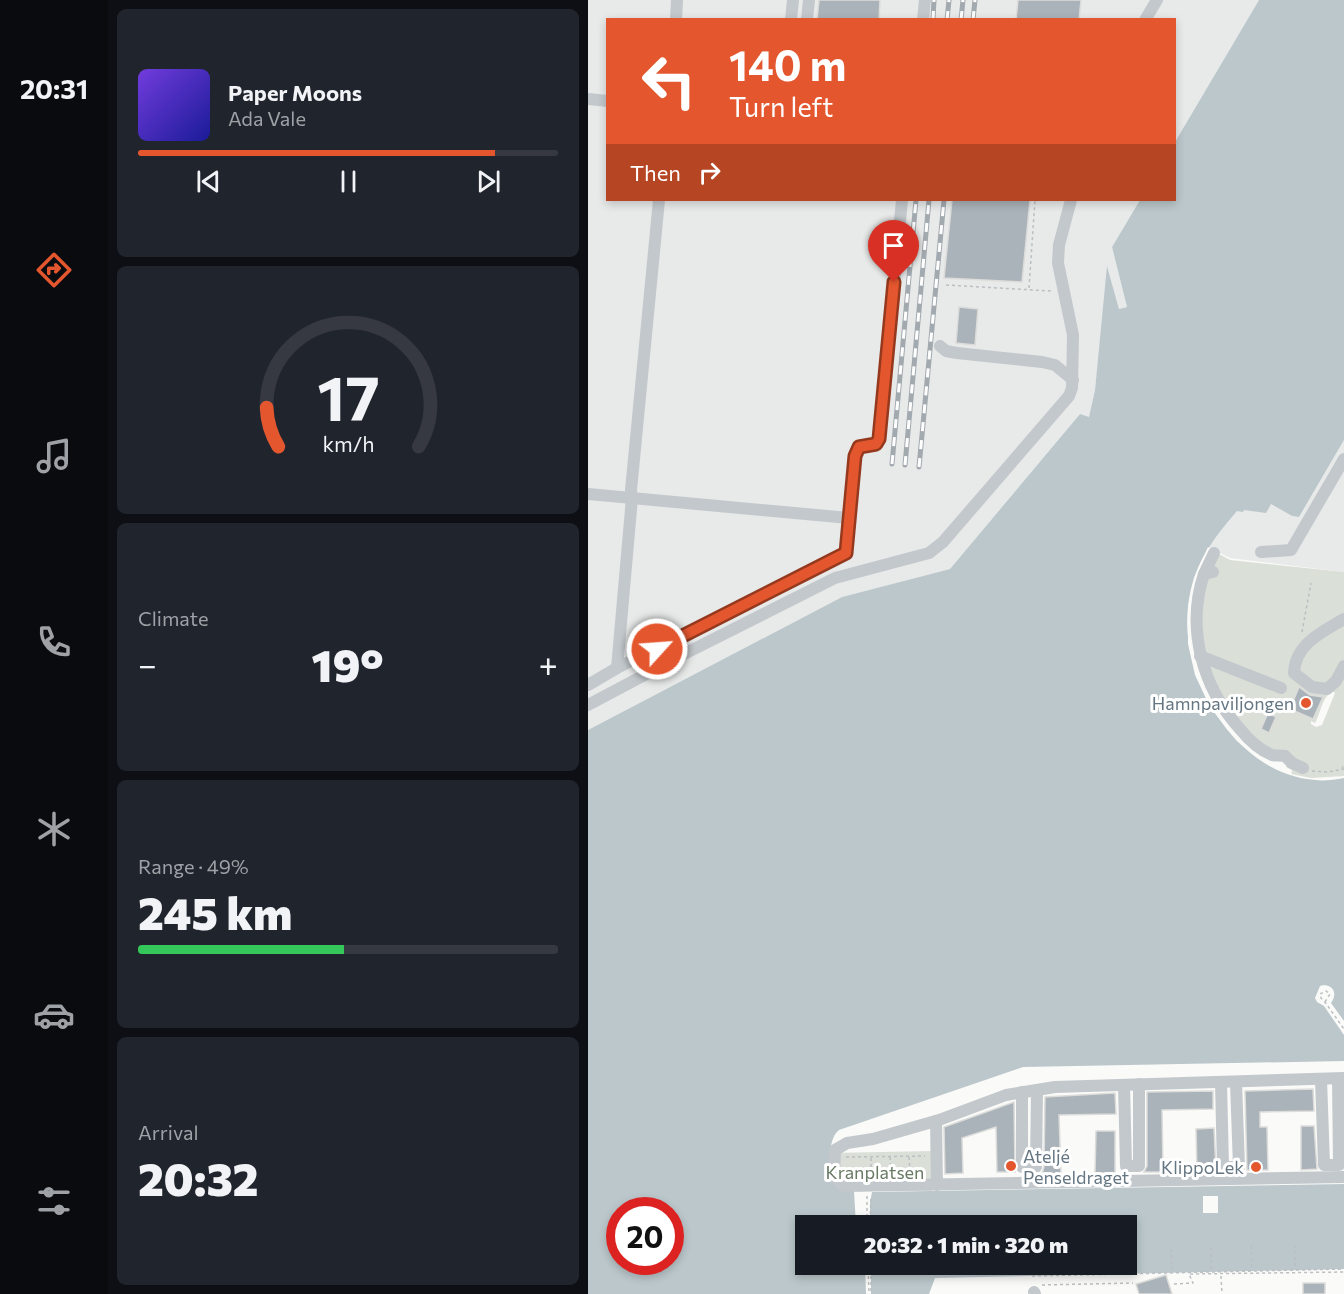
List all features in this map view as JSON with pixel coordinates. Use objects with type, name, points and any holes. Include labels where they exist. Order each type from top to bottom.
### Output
[{"type":"street","points":[[676,18],[678,0]]},
{"type":"street","points":[[791,18],[793,0]]},
{"type":"street","points":[[807,18],[809,0]]},
{"type":"street","points":[[923,18],[925,0]]},
{"type":"street","points":[[1146,18],[1157,0]]},
{"type":"street","points":[[588,99],[606,101]]},
{"type":"street","points":[[617,668],[633,498],[631,490],[659,201]]},
{"type":"street","points":[[588,685],[617,668],[846,553],[855,456],[859,447],[876,444],[879,439],[902,201]]},
{"type":"street","points":[[588,705],[835,578],[929,553],[944,542],[1069,396],[1073,380],[1073,335],[1058,263],[1059,245],[1071,201]]},
{"type":"street","points":[[940,346],[946,351],[957,353],[1055,365],[1073,380]]},
{"type":"street","points":[[1261,552],[1291,550],[1344,459]]},
{"type":"street","points":[[588,494],[849,518]]},
{"type":"street","points":[[1214,553],[1209,573],[1197,600],[1196,632],[1200,656],[1217,699],[1242,732],[1270,754],[1285,756],[1292,763],[1303,768]]},
{"type":"street","points":[[1344,619],[1308,641],[1295,661],[1294,673],[1312,687],[1327,689],[1336,681],[1344,666]]},
{"type":"street","points":[[1200,656],[1281,688]]},
{"type":"street","points":[[1321,1079],[1324,1165],[1339,1165],[1341,1078],[1055,1087],[1006,1095],[936,1120],[873,1139],[847,1143],[835,1150],[836,1180],[840,1185],[845,1186],[891,1186],[1344,1177]]},
{"type":"street","points":[[1221,1083],[1222,1167],[1239,1167],[1236,1082]]},
{"type":"street","points":[[1124,1085],[1126,1166],[1139,1166],[1140,1084]]},
{"type":"street","points":[[1022,1092],[1022,1167],[1036,1167],[1037,1090]]},
{"type":"street","points":[[936,1120],[937,1185]]},
{"type":"path","points":[[1029,289],[1035,201]]},
{"type":"path","points":[[946,285],[1064,291]]},
{"type":"path","points":[[1303,768],[1321,772],[1343,770],[1344,764]]},
{"type":"path","points":[[1325,1002],[1344,1029]]},
{"type":"path","points":[[864,1157],[865,1153]]},
{"type":"path","points":[[845,1157],[929,1155]]},
{"type":"path","points":[[890,1156],[891,1186]]},
{"type":"path","points":[[909,1156],[911,1185]]},
{"type":"path","points":[[868,1215],[871,1157]]},
{"type":"path","points":[[1294,1245],[1295,1270]]},
{"type":"path","points":[[1251,1246],[1252,1271]]},
{"type":"path","points":[[1211,1248],[1211,1272]]},
{"type":"path","points":[[1171,1249],[1172,1273]]},
{"type":"path","points":[[1137,1274],[1344,1270]]},
{"type":"path","points":[[1174,1284],[1193,1283],[1189,1274],[1221,1275],[1344,1270]]},
{"type":"path","points":[[869,1275],[870,1294]]},
{"type":"path","points":[[1032,1276],[1083,1275]]},
{"type":"path","points":[[1221,1275],[1222,1294]]},
{"type":"path","points":[[1034,1293],[1042,1285],[1133,1283]]},
{"type":"shaded area","points":[[588,0],[1259,0],[1176,140],[1176,18],[606,18],[606,201],[1139,201],[1112,247],[1127,307],[1119,309],[1108,269],[1095,390],[1089,418],[1080,414],[950,569],[842,597],[588,730]]},
{"type":"shaded area","points":[[1259,0],[1344,0],[1344,440],[1299,517],[1292,516],[1271,504],[1266,513],[1237,511],[1219,533],[1205,554],[1194,578],[1188,607],[1188,639],[1195,671],[1209,702],[1228,731],[1252,754],[1280,771],[1311,780],[1344,778],[1344,1021],[1331,1003],[1334,994],[1331,987],[1320,986],[1315,998],[1324,1006],[1344,1035],[1344,1061],[1023,1067],[839,1130],[835,1135],[831,1146],[832,1180],[845,1190],[864,1192],[864,1215],[795,1215],[795,1275],[865,1275],[866,1294],[588,1294],[588,730],[842,597],[950,569],[1080,414],[1089,417],[1095,390],[1107,266],[1119,309],[1127,307],[1112,247],[1139,201],[1176,201],[1176,140]]},
{"type":"shaded area","points":[[1344,440],[1344,572],[1230,558],[1208,547],[1237,511],[1271,504],[1292,516],[1299,517]]},
{"type":"shaded area","points":[[1344,1184],[1344,1269],[1137,1274],[1137,1215],[870,1215],[872,1192]]},
{"type":"shaded area","points":[[871,1275],[1071,1275],[935,1278],[929,1294],[871,1294]]},
{"type":"green space","points":[[1210,549],[1230,560],[1344,572],[1344,776],[1311,778],[1291,774],[1292,770],[1286,767],[1287,763],[1246,742],[1224,718],[1202,679],[1192,635],[1195,591]],"holes":[[[1332,691],[1335,693],[1322,725],[1316,727],[1311,724],[1311,721],[1315,723],[1328,694]]]},
{"type":"green space","name":"Kranplatsen","points":[[932,1151],[932,1191],[845,1190],[831,1153]]},
{"type":"pier","points":[[1208,547],[1210,549],[1197,579],[1191,606],[1191,643],[1198,674],[1213,705],[1239,739],[1278,769],[1284,769],[1292,773],[1291,775],[1271,766],[1255,756],[1237,741],[1210,707],[1195,675],[1188,644],[1188,606],[1194,578]]},
{"type":"pier","points":[[854,1191],[864,1192],[864,1215],[855,1215]]},
{"type":"pier","points":[[1203,1196],[1218,1196],[1218,1213],[1203,1213]]},
{"type":"building","points":[[819,0],[880,0],[879,18],[817,18]]},
{"type":"building","points":[[1018,0],[1081,0],[1079,18],[1016,18]]},
{"type":"building","points":[[952,201],[1030,201],[1022,282],[944,278]]},
{"type":"building","points":[[959,307],[978,309],[975,345],[956,343]]},
{"type":"building","points":[[1299,687],[1310,695],[1323,697],[1313,719],[1290,709]]},
{"type":"building","points":[[1268,713],[1276,717],[1269,733],[1261,729]]},
{"type":"building","points":[[1313,1089],[1314,1111],[1260,1112],[1260,1127],[1267,1127],[1268,1170],[1247,1170],[1245,1091]]},
{"type":"building","points":[[1213,1091],[1213,1109],[1162,1110],[1163,1172],[1144,1172],[1147,1166],[1147,1092]]},
{"type":"building","points":[[1115,1093],[1116,1114],[1059,1115],[1061,1174],[1042,1174],[1045,1097]]},
{"type":"building","points":[[1014,1102],[1015,1172],[997,1172],[996,1127],[962,1138],[963,1173],[945,1174],[944,1127]]},
{"type":"building","points":[[1301,1126],[1314,1126],[1317,1169],[1301,1170]]},
{"type":"building","points":[[1214,1128],[1216,1171],[1197,1171],[1196,1129]]},
{"type":"building","points":[[1096,1131],[1115,1131],[1115,1173],[1095,1173]]},
{"type":"building","points":[[1166,1275],[1172,1294],[1139,1294],[1136,1284]]},
{"type":"building","points":[[1303,1283],[1325,1283],[1325,1294],[1303,1294]]},
{"type":"railway","points":[[933,18],[934,0]]},
{"type":"railway","points":[[947,18],[949,0]]},
{"type":"railway","points":[[961,18],[963,0]]},
{"type":"railway","points":[[973,18],[975,0]]},
{"type":"railway","points":[[892,464],[916,201]]},
{"type":"railway","points":[[905,465],[929,201]]},
{"type":"railway","points":[[919,467],[944,201]]},
{"type":"place","name":"Hamnpaviljongen","points":[[1306,703]]},
{"type":"place","name":"Ateljé Penseldraget","points":[[1011,1166]]},
{"type":"place","name":"KlippoLek","points":[[1256,1167]]},
{"type":"route","points":[[657,649],[846,553],[855,456],[859,447],[876,444],[879,439],[894,282]]}]
